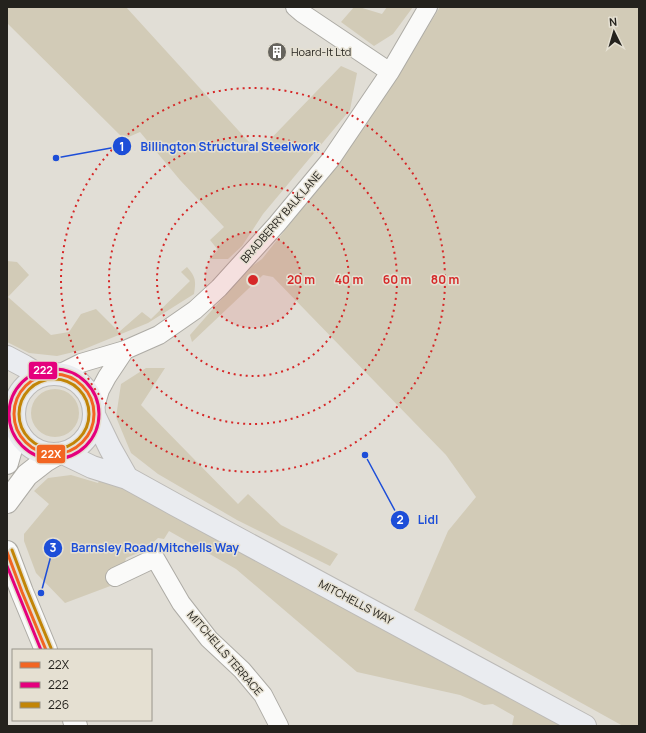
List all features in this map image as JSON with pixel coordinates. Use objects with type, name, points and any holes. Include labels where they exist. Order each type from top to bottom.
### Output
[{"type":"main road","points":[[7,357],[24,366],[50,375],[70,377],[79,382],[87,390],[92,399],[95,413],[110,448],[127,478]]},
{"type":"main road","points":[[50,375],[31,381],[23,388],[17,398],[11,402],[15,423],[20,435],[28,445],[37,451],[47,454],[60,454],[74,449],[82,444],[88,436],[93,426],[95,413]]},
{"type":"main road","name":"MITCHELLS WAY","points":[[60,454],[92,467],[127,478],[585,726]]},
{"type":"street","points":[[295,7],[390,72]]},
{"type":"street","name":"BRADBERRY BALK LANE","points":[[50,375],[81,363],[124,350],[159,335],[195,310],[219,288],[275,226],[331,159],[390,72],[428,7]]},
{"type":"street","points":[[95,413],[100,390],[124,350]]},
{"type":"street","points":[[7,463],[11,449],[20,435]]},
{"type":"street","points":[[7,502],[27,475],[45,461],[60,454]]},
{"type":"street","points":[[7,552],[46,649]]},
{"type":"street","name":"MITCHELLS TERRACE","points":[[115,577],[155,558],[181,603],[209,638],[242,670],[263,695],[279,726]]},
{"type":"shaded area","points":[[7,7],[126,7],[258,152],[341,66],[357,73],[350,110],[263,214],[242,246],[228,259],[209,259],[218,250],[210,240],[224,227],[180,180],[140,132],[124,139],[7,23]]},
{"type":"shaded area","points":[[354,7],[359,7],[382,14],[387,7],[413,7],[393,34],[374,46],[341,22]]},
{"type":"shaded area","points":[[440,7],[639,7],[639,726],[623,726],[414,610],[448,531],[476,497],[446,455],[273,277],[263,275],[192,342],[190,335],[248,269],[262,259],[336,166],[404,65]]},
{"type":"shaded area","points":[[7,261],[17,262],[29,275],[8,297],[51,335],[69,332],[81,314],[96,309],[119,332],[142,312],[151,319],[190,281],[181,272],[187,267],[195,279],[194,294],[148,323],[82,350],[57,356],[29,353],[7,342]]},
{"type":"shaded area","points":[[146,368],[165,368],[141,405],[238,504],[248,494],[281,525],[338,554],[330,566],[237,520],[158,474],[131,453],[116,417],[121,384]]},
{"type":"shaded area","points":[[50,389],[60,389],[72,396],[79,408],[79,418],[72,430],[60,437],[50,437],[42,433],[35,426],[31,418],[31,408],[35,400],[42,393]]},
{"type":"shaded area","points":[[71,475],[98,483],[101,477],[282,571],[565,726],[512,726],[514,716],[493,704],[484,705],[460,695],[357,672],[236,569],[169,531],[164,539],[158,538],[145,550],[126,558],[124,566],[108,571],[113,585],[65,603],[36,573],[24,541],[24,534],[49,504],[34,491],[48,478]]},
{"type":"transit line","name":"222","points":[[54,369],[71,372],[86,382],[96,397],[99,414],[96,431],[86,446],[71,456],[54,459],[37,456],[22,446],[12,431],[9,414],[12,397],[22,382],[37,372],[54,369]]},
{"type":"transit line","name":"22X","points":[[54,374],[69,377],[82,386],[91,399],[94,414],[91,429],[82,442],[69,451],[54,454],[39,451],[26,442],[17,429],[14,414],[17,399],[26,386],[39,377],[54,374]]},
{"type":"transit line","name":"226","points":[[54,379],[67,382],[79,389],[86,401],[89,414],[86,427],[79,439],[67,446],[54,449],[41,446],[29,439],[22,427],[19,414],[22,401],[29,389],[41,382],[54,379]]},
{"type":"transit line","name":"226","points":[[12,550],[51,648]]},
{"type":"transit line","name":"22X","points":[[7,552],[46,649]]},
{"type":"transit line","name":"222","points":[[7,566],[41,649]]},
{"type":"place","name":"Hoard-It Ltd","points":[[277,52]]},
{"type":"place","name":"Billington Structural Steelwork","points":[[56,158]]},
{"type":"place","name":"Lidl","points":[[365,455]]},
{"type":"place","name":"Barnsley Road/Mitchells Way","points":[[41,593]]}]
